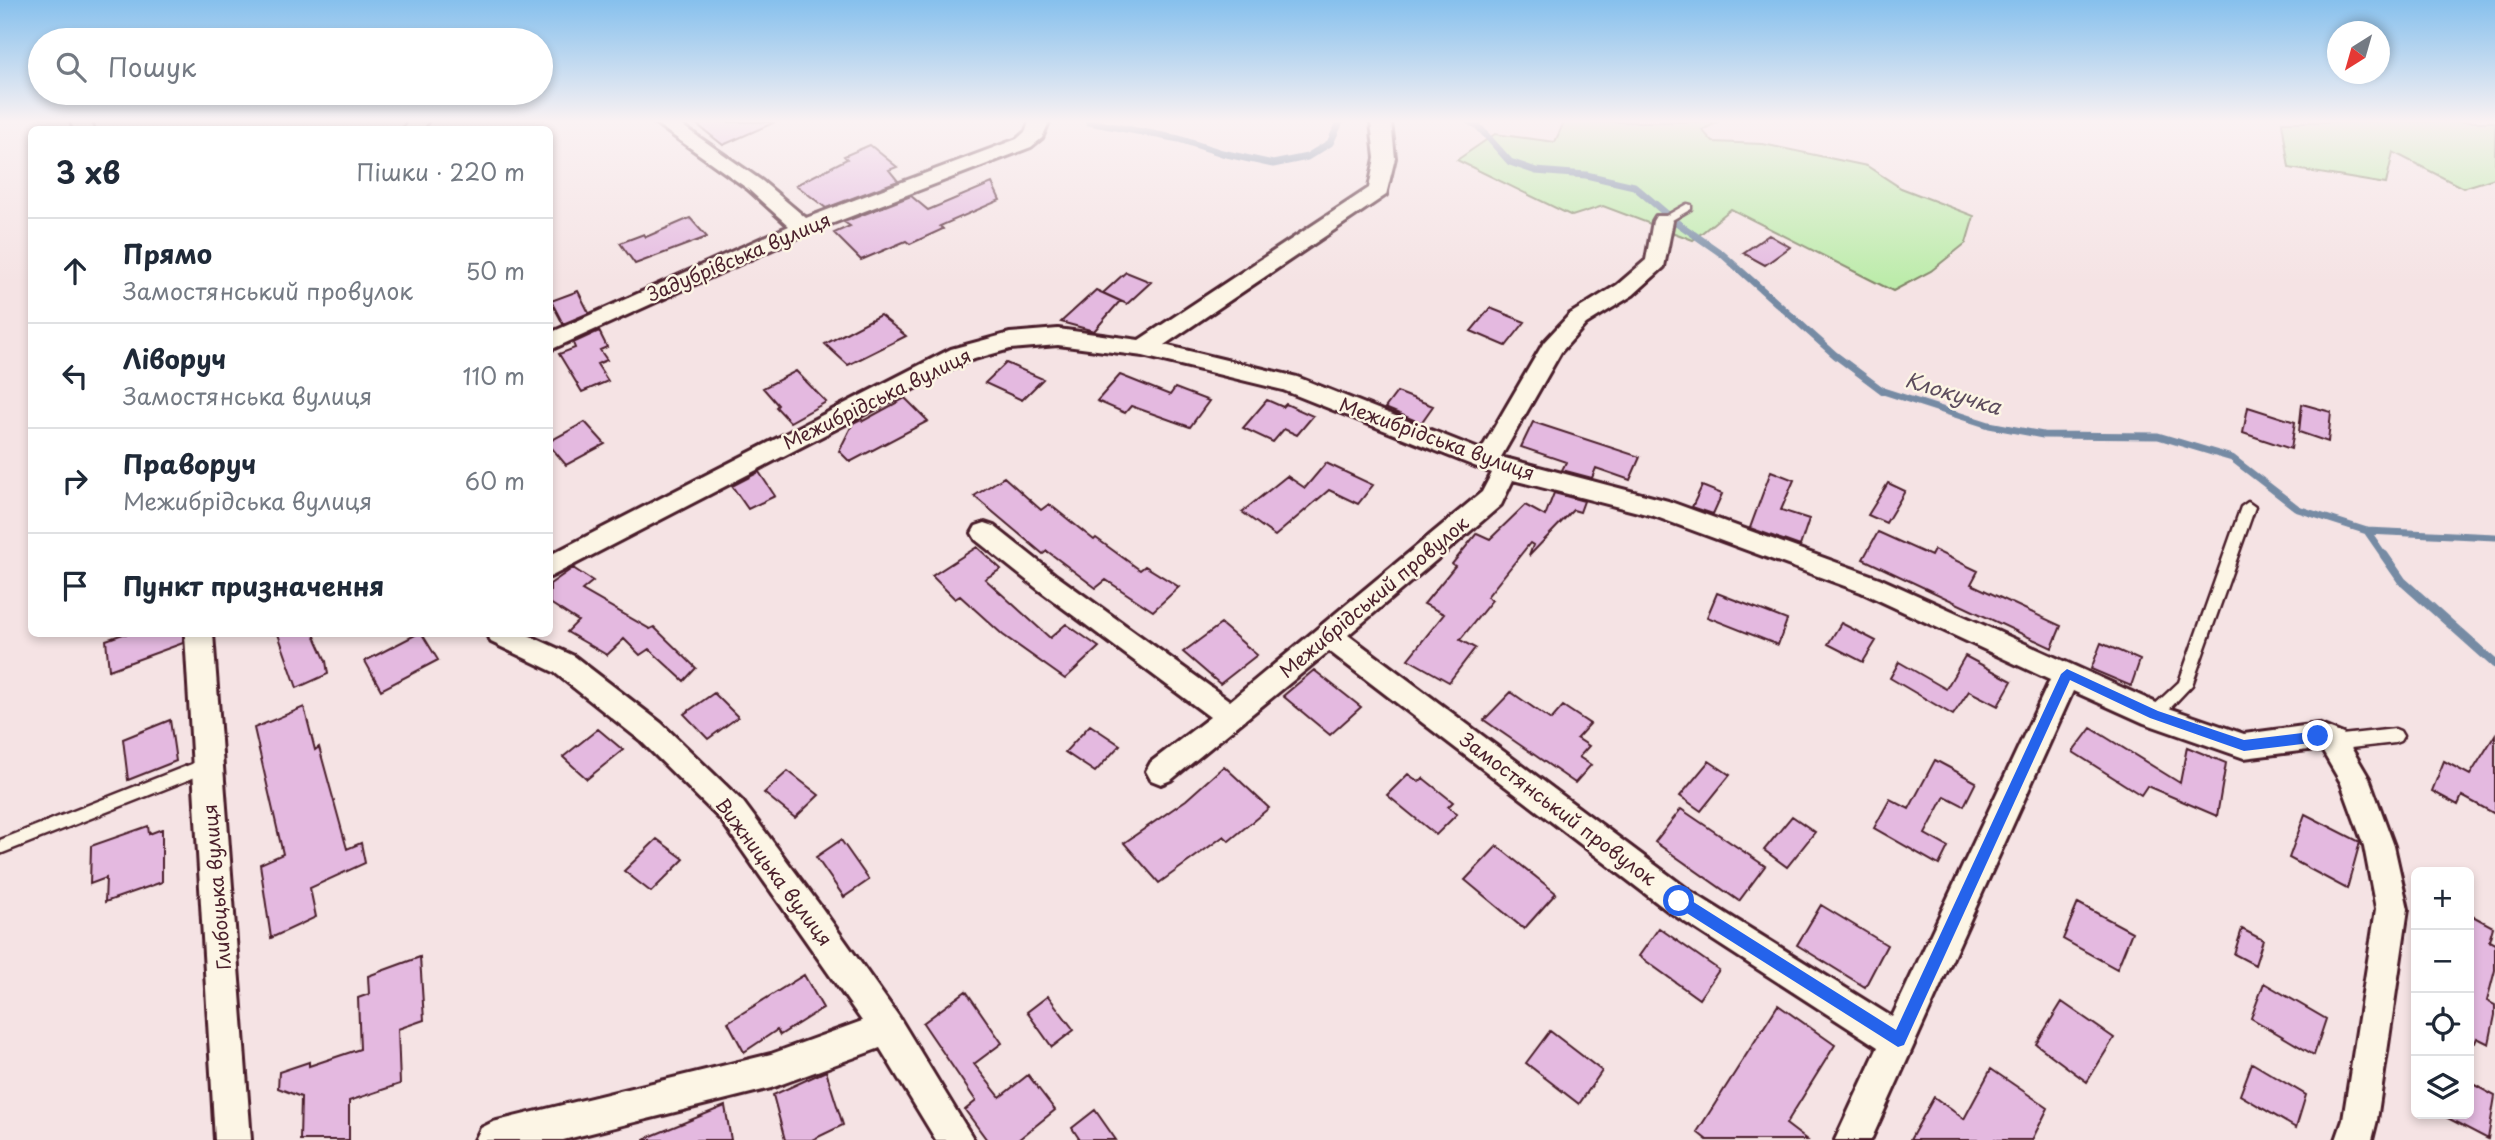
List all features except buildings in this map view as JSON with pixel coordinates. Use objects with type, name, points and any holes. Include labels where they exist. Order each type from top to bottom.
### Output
[{"type":"street","points":[[741,175],[803,228]]},
{"type":"street","name":"Задубрівська вулиця","points":[[553,341],[803,228],[942,175]]},
{"type":"street","points":[[1143,348],[1293,251],[1379,191],[1382,175]]},
{"type":"street","name":"Межибрідський провулок","points":[[1161,771],[1231,718],[1492,498],[1497,465],[1552,347],[1578,319],[1625,290],[1656,262],[1676,214]]},
{"type":"street","name":"Межибрідська вулиця","points":[[553,565],[959,355],[1010,341],[1058,337],[1143,348],[1289,383],[1497,465],[1659,508],[1870,585],[2154,715],[2244,746],[2318,736],[2333,743]]},
{"type":"street","points":[[985,533],[1231,718]]},
{"type":"street","name":"Замостянський провулок","points":[[1329,636],[1679,901],[1898,1040]]},
{"type":"street","name":"Глибоцька вулиця","points":[[199,637],[233,1140]]},
{"type":"street","name":"Вижницька вулиця","points":[[507,637],[564,664],[651,732],[732,811],[810,917],[887,1029],[957,1140]]},
{"type":"street","points":[[1853,1140],[2067,674]]},
{"type":"street","points":[[2333,743],[2354,778],[2375,835],[2392,909],[2360,1120],[2354,1140]]},
{"type":"street","points":[[493,1140],[771,1071],[887,1029]]},
{"type":"lane","points":[[2154,715],[2185,685],[2248,508]]},
{"type":"lane","points":[[2333,743],[2395,736]]},
{"type":"lane","points":[[0,847],[206,765]]},
{"type":"green space","points":[[1488,175],[1881,175],[1901,188],[1974,216],[1966,243],[1931,271],[1893,291],[1731,209],[1693,240],[1603,206],[1572,216]]},
{"type":"green space","points":[[2333,175],[2388,175],[2386,184]]},
{"type":"green space","points":[[2438,175],[2495,175],[2495,178],[2463,188]]},
{"type":"waterway","name":"Клокучка","points":[[1587,175],[1634,186],[1676,222],[1722,254],[1835,355],[1883,391],[1989,425],[2043,435],[2158,436],[2232,458],[2298,509],[2367,531]]},
{"type":"waterway","name":"Клокучка","points":[[2367,531],[2495,537]]},
{"type":"waterway","points":[[2367,531],[2385,557]]},
{"type":"waterway","points":[[2384,555],[2402,581],[2495,664]]},
{"type":"route","points":[[1679,901],[1898,1040],[2067,674],[2154,715],[2244,746],[2318,736]]}]
